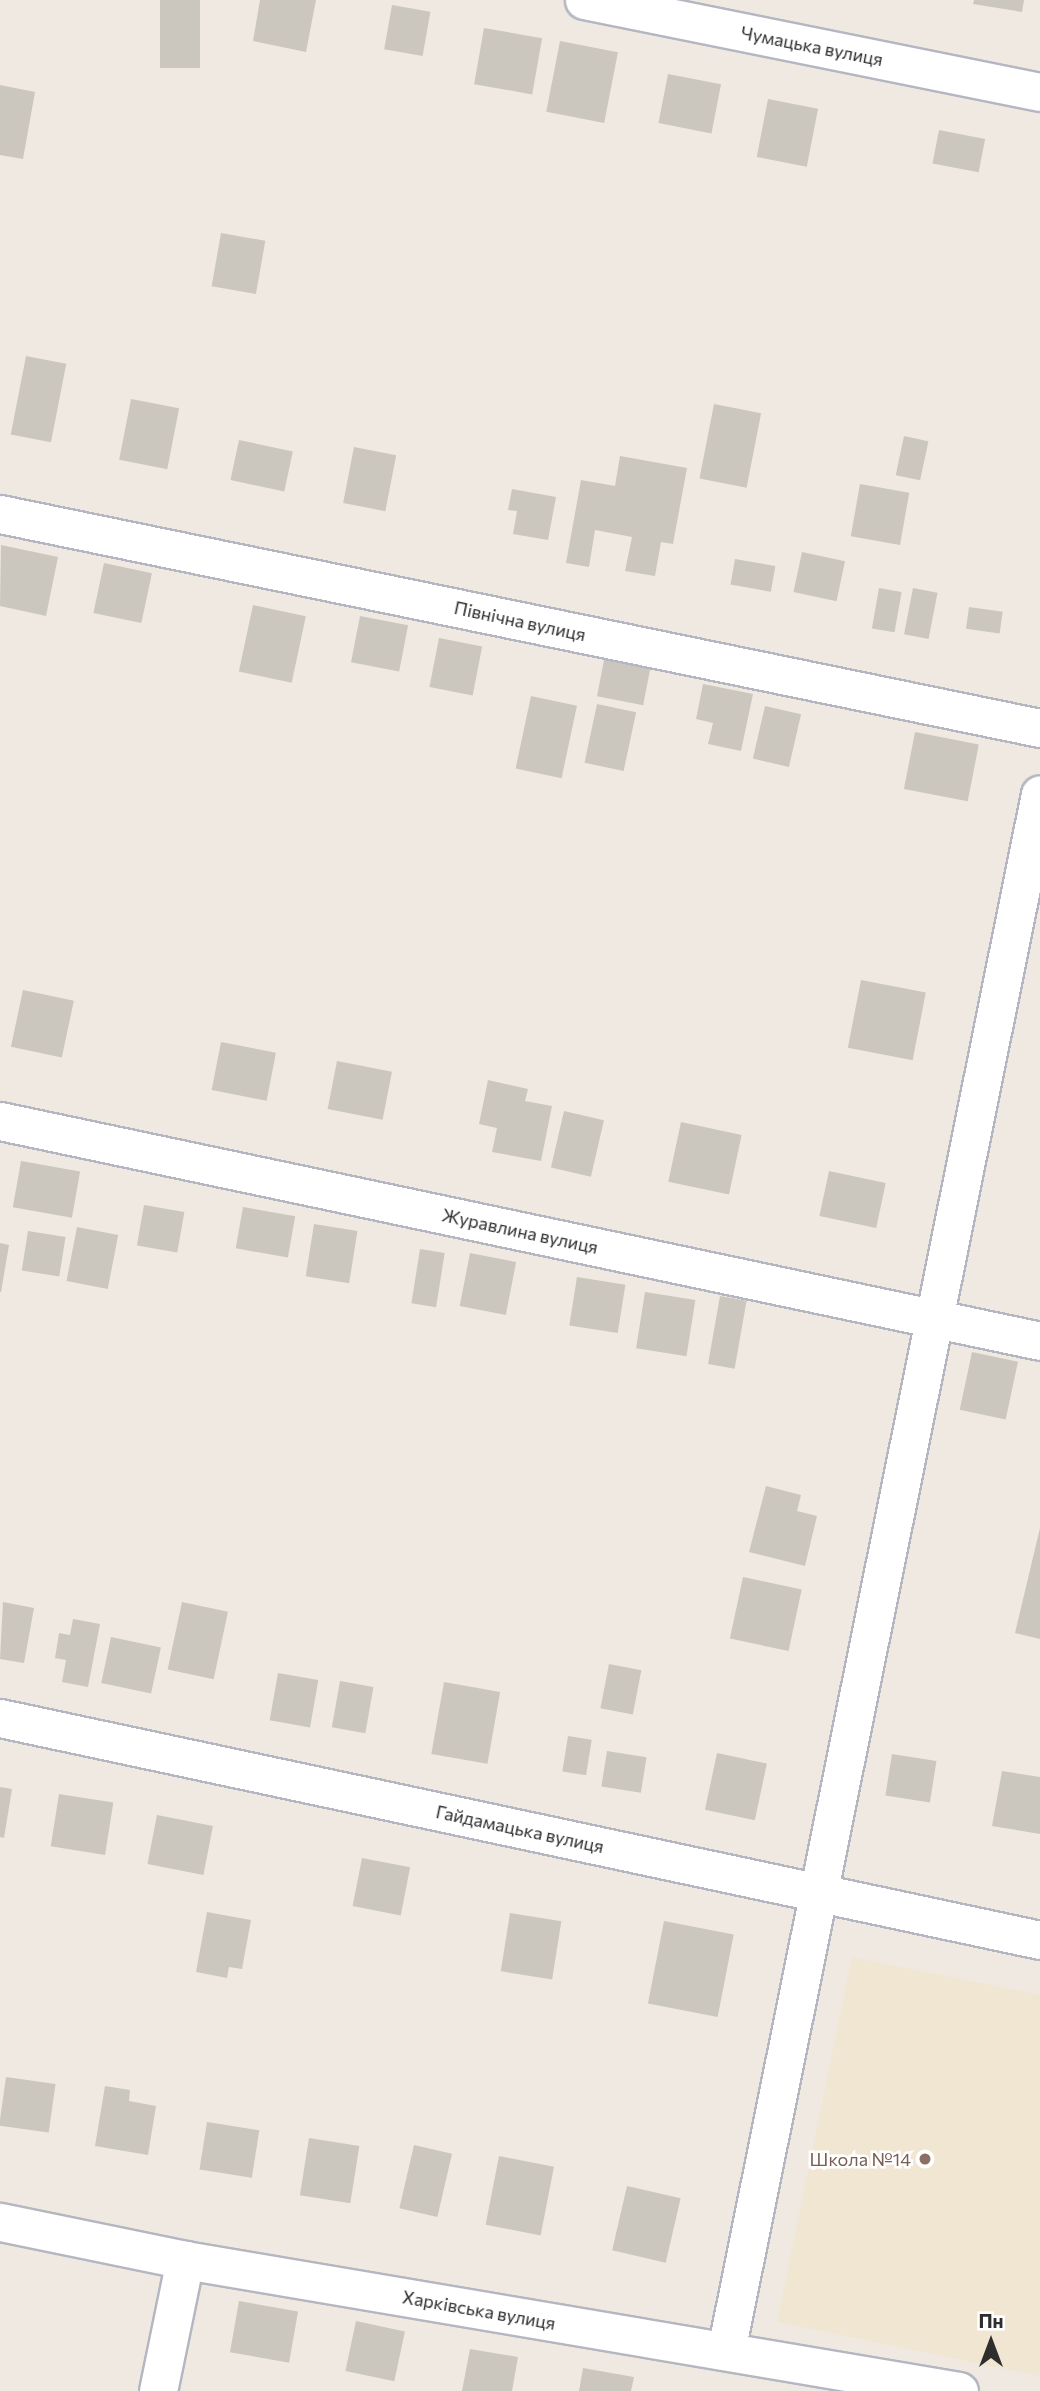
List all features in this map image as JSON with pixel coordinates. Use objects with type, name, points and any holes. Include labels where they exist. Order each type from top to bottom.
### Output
[{"type":"street","name":"Чумацька вулиця","points":[[584,0],[1040,92]]},
{"type":"street","name":"Північна вулиця","points":[[0,514],[1040,728]]},
{"type":"street","points":[[726,2351],[1040,794]]},
{"type":"street","name":"Журавлина вулиця","points":[[0,1121],[1040,1340]]},
{"type":"street","name":"Гайдамацька вулиця","points":[[0,1717],[1040,1940]]},
{"type":"street","name":"Харківська вулиця","points":[[0,2222],[185,2260],[959,2391]]},
{"type":"street","points":[[158,2391],[185,2260]]},
{"type":"shaded area","name":"Школа №14","points":[[852,1957],[1040,1995],[1040,2376],[777,2322]]},
{"type":"building","points":[[160,0],[200,0],[200,68],[160,68]]},
{"type":"building","points":[[260,0],[316,0],[306,52],[253,41]]},
{"type":"building","points":[[974,0],[1024,0],[1022,12],[973,4]]},
{"type":"building","points":[[392,5],[430,12],[423,56],[384,49]]},
{"type":"building","points":[[484,28],[542,38],[532,94],[474,84]]},
{"type":"building","points":[[560,41],[618,52],[604,123],[546,112]]},
{"type":"building","points":[[668,74],[721,84],[711,133],[658,123]]},
{"type":"building","points":[[0,85],[35,92],[23,159],[0,155]]},
{"type":"building","points":[[768,99],[818,109],[807,167],[757,157]]},
{"type":"building","points":[[939,130],[985,139],[979,172],[933,163]]},
{"type":"building","points":[[221,233],[265,241],[256,294],[212,286]]},
{"type":"building","points":[[26,356],[66,364],[51,442],[11,435]]},
{"type":"building","points":[[131,399],[179,408],[167,469],[119,460]]},
{"type":"building","points":[[714,404],[761,413],[747,488],[699,479]]},
{"type":"building","points":[[904,436],[928,441],[920,480],[896,475]]},
{"type":"building","points":[[239,440],[293,451],[284,492],[230,480]]},
{"type":"building","points":[[354,447],[396,455],[385,511],[343,503]]},
{"type":"building","points":[[620,456],[687,468],[673,544],[661,542],[655,576],[625,571],[632,537],[595,530],[589,567],[566,563],[581,480],[615,486]]},
{"type":"building","points":[[860,484],[909,493],[900,545],[851,536]]},
{"type":"building","points":[[512,489],[556,497],[548,540],[513,534],[517,511],[508,510]]},
{"type":"building","points":[[1,545],[58,557],[46,616],[0,606]]},
{"type":"building","points":[[802,552],[845,561],[837,601],[793,592]]},
{"type":"building","points":[[735,559],[775,566],[771,592],[730,585]]},
{"type":"building","points":[[104,563],[152,573],[141,623],[93,613]]},
{"type":"building","points":[[879,588],[902,592],[895,632],[872,628]]},
{"type":"building","points":[[913,588],[938,593],[929,639],[904,634]]},
{"type":"building","points":[[253,605],[306,616],[292,683],[239,672]]},
{"type":"building","points":[[969,607],[1003,612],[1000,634],[966,629]]},
{"type":"building","points":[[360,616],[408,625],[399,671],[351,662]]},
{"type":"building","points":[[439,638],[482,646],[473,695],[429,687]]},
{"type":"building","points":[[605,655],[651,664],[643,705],[597,696]]},
{"type":"building","points":[[703,684],[753,694],[741,751],[708,744],[713,723],[696,719]]},
{"type":"building","points":[[531,696],[577,706],[562,778],[516,768]]},
{"type":"building","points":[[597,704],[636,712],[624,771],[585,763]]},
{"type":"building","points":[[765,706],[801,714],[789,767],[753,759]]},
{"type":"building","points":[[915,732],[979,744],[968,801],[904,789]]},
{"type":"building","points":[[861,980],[926,993],[913,1060],[848,1048]]},
{"type":"building","points":[[23,990],[74,1001],[62,1058],[11,1047]]},
{"type":"building","points":[[221,1042],[276,1053],[267,1101],[212,1090]]},
{"type":"building","points":[[337,1061],[392,1072],[383,1120],[328,1109]]},
{"type":"building","points":[[488,1080],[528,1089],[525,1101],[552,1106],[541,1161],[492,1152],[497,1128],[479,1124]]},
{"type":"building","points":[[564,1111],[604,1120],[591,1177],[551,1168]]},
{"type":"building","points":[[681,1122],[742,1135],[729,1195],[668,1182]]},
{"type":"building","points":[[21,1161],[80,1171],[72,1218],[13,1207]]},
{"type":"building","points":[[829,1171],[886,1183],[876,1228],[819,1216]]},
{"type":"building","points":[[144,1205],[184,1212],[177,1252],[137,1245]]},
{"type":"building","points":[[243,1207],[295,1216],[288,1258],[236,1248]]},
{"type":"building","points":[[314,1224],[357,1231],[349,1283],[306,1276]]},
{"type":"building","points":[[77,1227],[118,1235],[108,1289],[67,1281]]},
{"type":"building","points":[[28,1231],[66,1237],[59,1276],[22,1271]]},
{"type":"building","points":[[0,1243],[9,1245],[1,1292],[0,1292]]},
{"type":"building","points":[[420,1249],[445,1253],[436,1307],[411,1303]]},
{"type":"building","points":[[470,1253],[516,1262],[506,1315],[460,1306]]},
{"type":"building","points":[[577,1277],[625,1285],[618,1333],[569,1325]]},
{"type":"building","points":[[645,1292],[695,1300],[686,1356],[636,1348]]},
{"type":"building","points":[[720,1296],[747,1301],[735,1369],[708,1364]]},
{"type":"building","points":[[972,1352],[1018,1362],[1006,1419],[960,1410]]},
{"type":"building","points":[[766,1486],[801,1495],[797,1511],[817,1516],[805,1566],[749,1552]]},
{"type":"building","points":[[1040,1528],[1040,1639],[1015,1633]]},
{"type":"building","points":[[743,1577],[802,1589],[789,1651],[730,1639]]},
{"type":"building","points":[[3,1602],[34,1608],[24,1663],[0,1659]]},
{"type":"building","points":[[182,1602],[228,1612],[214,1679],[168,1669]]},
{"type":"building","points":[[73,1619],[100,1624],[88,1687],[62,1682],[66,1660],[55,1658],[59,1633],[70,1635]]},
{"type":"building","points":[[111,1637],[161,1648],[151,1694],[101,1683]]},
{"type":"building","points":[[609,1664],[641,1670],[633,1714],[600,1708]]},
{"type":"building","points":[[278,1673],[318,1680],[310,1727],[270,1720]]},
{"type":"building","points":[[340,1681],[373,1687],[365,1733],[332,1727]]},
{"type":"building","points":[[444,1682],[500,1692],[487,1764],[431,1754]]},
{"type":"building","points":[[568,1736],[592,1740],[586,1775],[562,1772]]},
{"type":"building","points":[[607,1751],[647,1757],[641,1793],[601,1787]]},
{"type":"building","points":[[717,1753],[767,1764],[755,1820],[705,1810]]},
{"type":"building","points":[[892,1754],[936,1761],[930,1803],[885,1795]]},
{"type":"building","points":[[1002,1771],[1040,1777],[1040,1834],[992,1826]]},
{"type":"building","points":[[0,1787],[12,1789],[4,1838],[0,1837]]},
{"type":"building","points":[[59,1794],[113,1803],[105,1855],[51,1846]]},
{"type":"building","points":[[157,1815],[213,1826],[203,1875],[147,1864]]},
{"type":"building","points":[[362,1858],[410,1867],[401,1915],[353,1906]]},
{"type":"building","points":[[207,1912],[251,1920],[242,1969],[229,1967],[227,1978],[196,1972]]},
{"type":"building","points":[[510,1913],[561,1921],[552,1979],[501,1971]]},
{"type":"building","points":[[664,1921],[734,1935],[718,2017],[648,2003]]},
{"type":"building","points":[[6,2077],[56,2084],[49,2132],[0,2126]]},
{"type":"building","points":[[105,2086],[130,2090],[129,2101],[156,2106],[148,2155],[95,2146]]},
{"type":"building","points":[[207,2122],[259,2130],[252,2178],[199,2169]]},
{"type":"building","points":[[309,2138],[359,2146],[350,2203],[300,2195]]},
{"type":"building","points":[[414,2145],[452,2154],[437,2217],[399,2208]]},
{"type":"building","points":[[499,2156],[554,2167],[541,2235],[486,2225]]},
{"type":"building","points":[[627,2186],[681,2198],[666,2263],[612,2250]]},
{"type":"building","points":[[239,2301],[298,2311],[289,2363],[230,2352]]},
{"type":"building","points":[[356,2321],[405,2331],[394,2381],[345,2371]]},
{"type":"building","points":[[470,2349],[518,2357],[512,2391],[462,2391]]},
{"type":"building","points":[[583,2368],[634,2377],[631,2391],[579,2391]]},
{"type":"place","name":"Школа №14","points":[[925,2159]]}]
